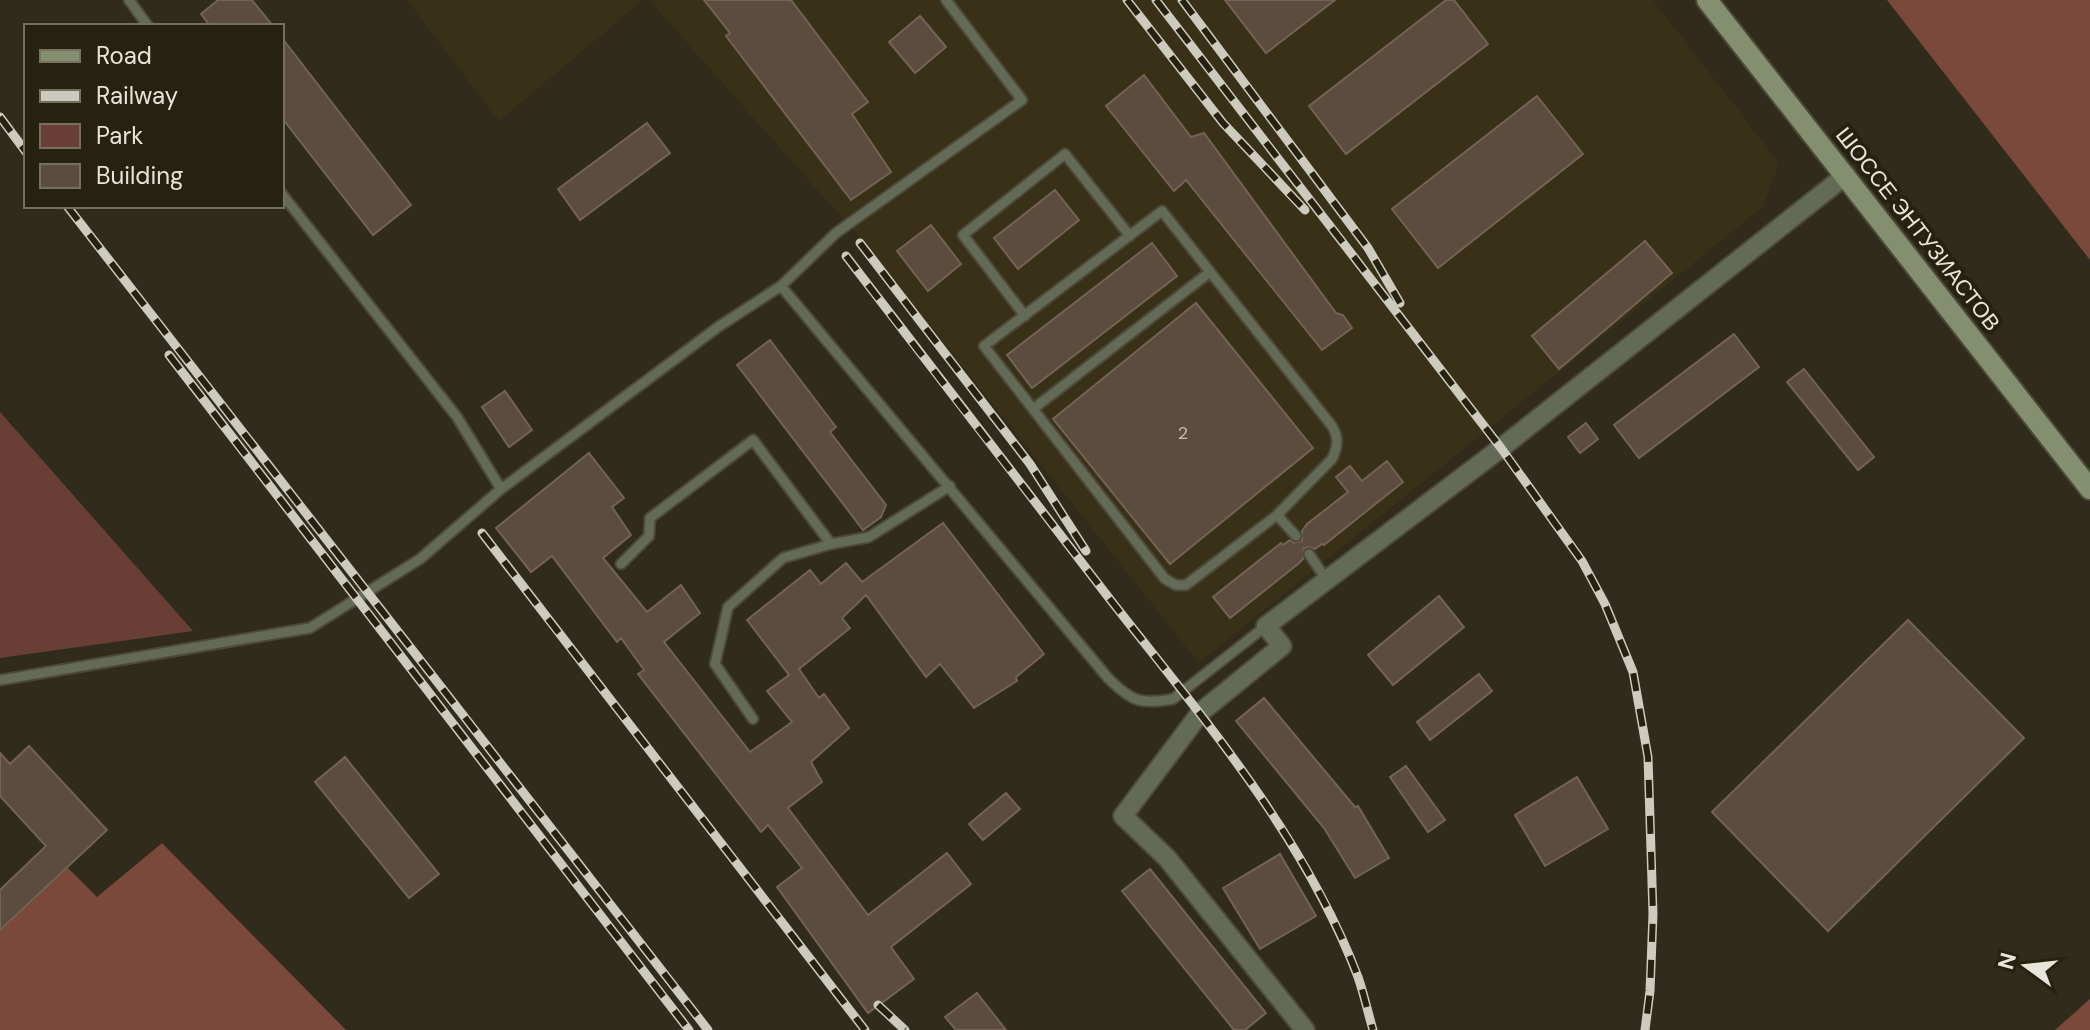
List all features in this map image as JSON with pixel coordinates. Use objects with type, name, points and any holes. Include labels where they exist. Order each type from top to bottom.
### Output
[{"type":"main road","name":"ШОССЕ ЭНТУЗИАСТОВ","points":[[1707,0],[2090,489]]},
{"type":"street","points":[[1305,1030],[1167,858],[1123,816],[1201,712],[1282,646],[1266,626],[1501,448],[1846,175]]},
{"type":"lane","points":[[129,0],[147,24]]},
{"type":"lane","points":[[0,680],[310,628],[420,559],[501,489],[718,327],[781,286],[836,233],[1022,100],[946,0]]},
{"type":"lane","points":[[1025,316],[963,235],[1065,154],[1130,236]]},
{"type":"lane","points":[[284,197],[457,417],[501,489]]},
{"type":"lane","points":[[1162,211],[1210,272],[1337,435],[1337,447],[1332,459],[1277,515],[1186,585],[1176,585],[1165,579],[984,346],[1162,211]]},
{"type":"lane","points":[[1033,409],[1210,272]]},
{"type":"lane","points":[[781,286],[1127,697],[1155,702],[1173,699],[1266,626]]},
{"type":"lane","points":[[621,564],[649,536],[650,518],[753,440],[831,544]]},
{"type":"lane","points":[[753,719],[715,664],[728,607],[783,558],[869,537],[950,486]]},
{"type":"lane","points":[[1277,515],[1296,536]]},
{"type":"lane","points":[[1309,554],[1326,579]]},
{"type":"shaded area","points":[[407,0],[643,0],[499,121]]},
{"type":"shaded area","points":[[649,0],[1653,0],[1779,163],[1763,207],[1199,663],[860,238]]},
{"type":"shaded area","points":[[1887,0],[2090,0],[2090,260]]},
{"type":"shaded area","points":[[162,843],[346,1030],[0,1030],[0,930],[67,867],[97,897]]},
{"type":"shaded area","points":[[2090,999],[2090,1030],[2055,1030]]},
{"type":"green space","points":[[0,412],[193,631],[0,658]]},
{"type":"building","points":[[218,0],[252,0],[271,24],[208,24],[201,14]]},
{"type":"building","points":[[704,0],[791,0],[868,102],[852,114],[891,172],[851,200],[726,36],[730,33]]},
{"type":"building","points":[[1225,0],[1335,0],[1266,53]]},
{"type":"building","points":[[1446,0],[1454,0],[1488,44],[1346,154],[1309,106]]},
{"type":"building","points":[[920,16],[946,47],[915,73],[889,42]]},
{"type":"building","points":[[284,41],[411,205],[373,235],[284,121]]},
{"type":"building","points":[[1144,75],[1191,137],[1204,133],[1336,313],[1343,315],[1352,328],[1322,350],[1186,180],[1174,191],[1106,106]]},
{"type":"building","points":[[1537,96],[1583,154],[1438,268],[1392,209]]},
{"type":"building","points":[[647,123],[670,153],[580,220],[558,189]]},
{"type":"building","points":[[1055,190],[1079,220],[1018,269],[994,238]]},
{"type":"building","points":[[931,225],[961,264],[928,291],[897,251]]},
{"type":"building","points":[[1645,241],[1672,273],[1559,369],[1532,336]]},
{"type":"building","points":[[1152,243],[1177,276],[1032,388],[1007,355]]},
{"type":"building","points":[[1196,303],[1313,448],[1170,564],[1053,419]]},
{"type":"building","points":[[1734,334],[1759,367],[1639,458],[1614,425]]},
{"type":"building","points":[[770,340],[836,427],[830,432],[886,505],[881,517],[863,530],[737,365]]},
{"type":"building","points":[[1804,369],[1874,457],[1858,470],[1787,382]]},
{"type":"building","points":[[505,391],[532,430],[509,447],[482,407]]},
{"type":"building","points":[[1586,423],[1598,439],[1580,453],[1568,437]]},
{"type":"building","points":[[589,453],[624,498],[612,507],[631,535],[603,558],[647,612],[681,585],[700,613],[664,642],[750,752],[792,722],[767,691],[789,675],[747,620],[810,570],[821,584],[846,563],[862,582],[943,523],[1044,654],[1016,677],[1017,681],[974,708],[940,664],[926,677],[866,595],[842,618],[850,628],[799,669],[819,698],[824,694],[849,728],[811,762],[822,782],[788,808],[868,915],[947,853],[971,884],[891,947],[914,979],[868,1013],[777,887],[802,868],[768,825],[761,832],[638,674],[644,670],[621,638],[617,642],[552,556],[531,572],[496,528]]},
{"type":"building","points":[[1387,461],[1403,482],[1324,545],[1315,549],[1304,548],[1303,559],[1298,564],[1230,618],[1213,597],[1281,543],[1302,541],[1302,531],[1307,524],[1348,492],[1336,477],[1350,466],[1362,481]]},
{"type":"building","points":[[1439,596],[1464,627],[1393,685],[1368,655]]},
{"type":"building","points":[[1908,620],[2024,738],[1828,931],[1712,812]]},
{"type":"building","points":[[1479,674],[1492,691],[1430,740],[1417,722]]},
{"type":"building","points":[[1264,698],[1355,807],[1358,806],[1389,858],[1355,878],[1324,828],[1236,721]]},
{"type":"building","points":[[29,746],[107,830],[0,930],[0,890],[46,846],[0,796],[0,753],[10,764]]},
{"type":"building","points":[[345,757],[439,874],[409,898],[315,782]]},
{"type":"building","points":[[1406,766],[1445,820],[1428,832],[1390,777]]},
{"type":"building","points":[[1577,777],[1608,829],[1545,866],[1515,815]]},
{"type":"building","points":[[1006,793],[1020,809],[983,840],[969,824]]},
{"type":"building","points":[[1280,854],[1316,916],[1260,949],[1223,888]]},
{"type":"building","points":[[1150,869],[1266,1013],[1245,1030],[1234,1030],[1122,891]]},
{"type":"building","points":[[977,993],[1006,1030],[956,1030],[945,1017]]},
{"type":"railway","points":[[1127,0],[1223,123],[1305,210]]},
{"type":"railway","points":[[1156,0],[1501,448],[1582,561],[1605,604],[1633,672],[1648,757],[1653,914],[1645,1030]]},
{"type":"railway","points":[[1182,0],[1368,248],[1400,303]]},
{"type":"railway","points":[[0,117],[24,149]]},
{"type":"railway","points":[[69,208],[708,1030]]},
{"type":"railway","points":[[860,243],[1030,464],[1086,551]]},
{"type":"railway","points":[[846,256],[1248,779],[1280,826],[1336,925],[1358,977],[1373,1030]]},
{"type":"railway","points":[[169,355],[689,1030]]},
{"type":"railway","points":[[482,533],[865,1030]]},
{"type":"railway","points":[[878,1005],[905,1030]]}]
